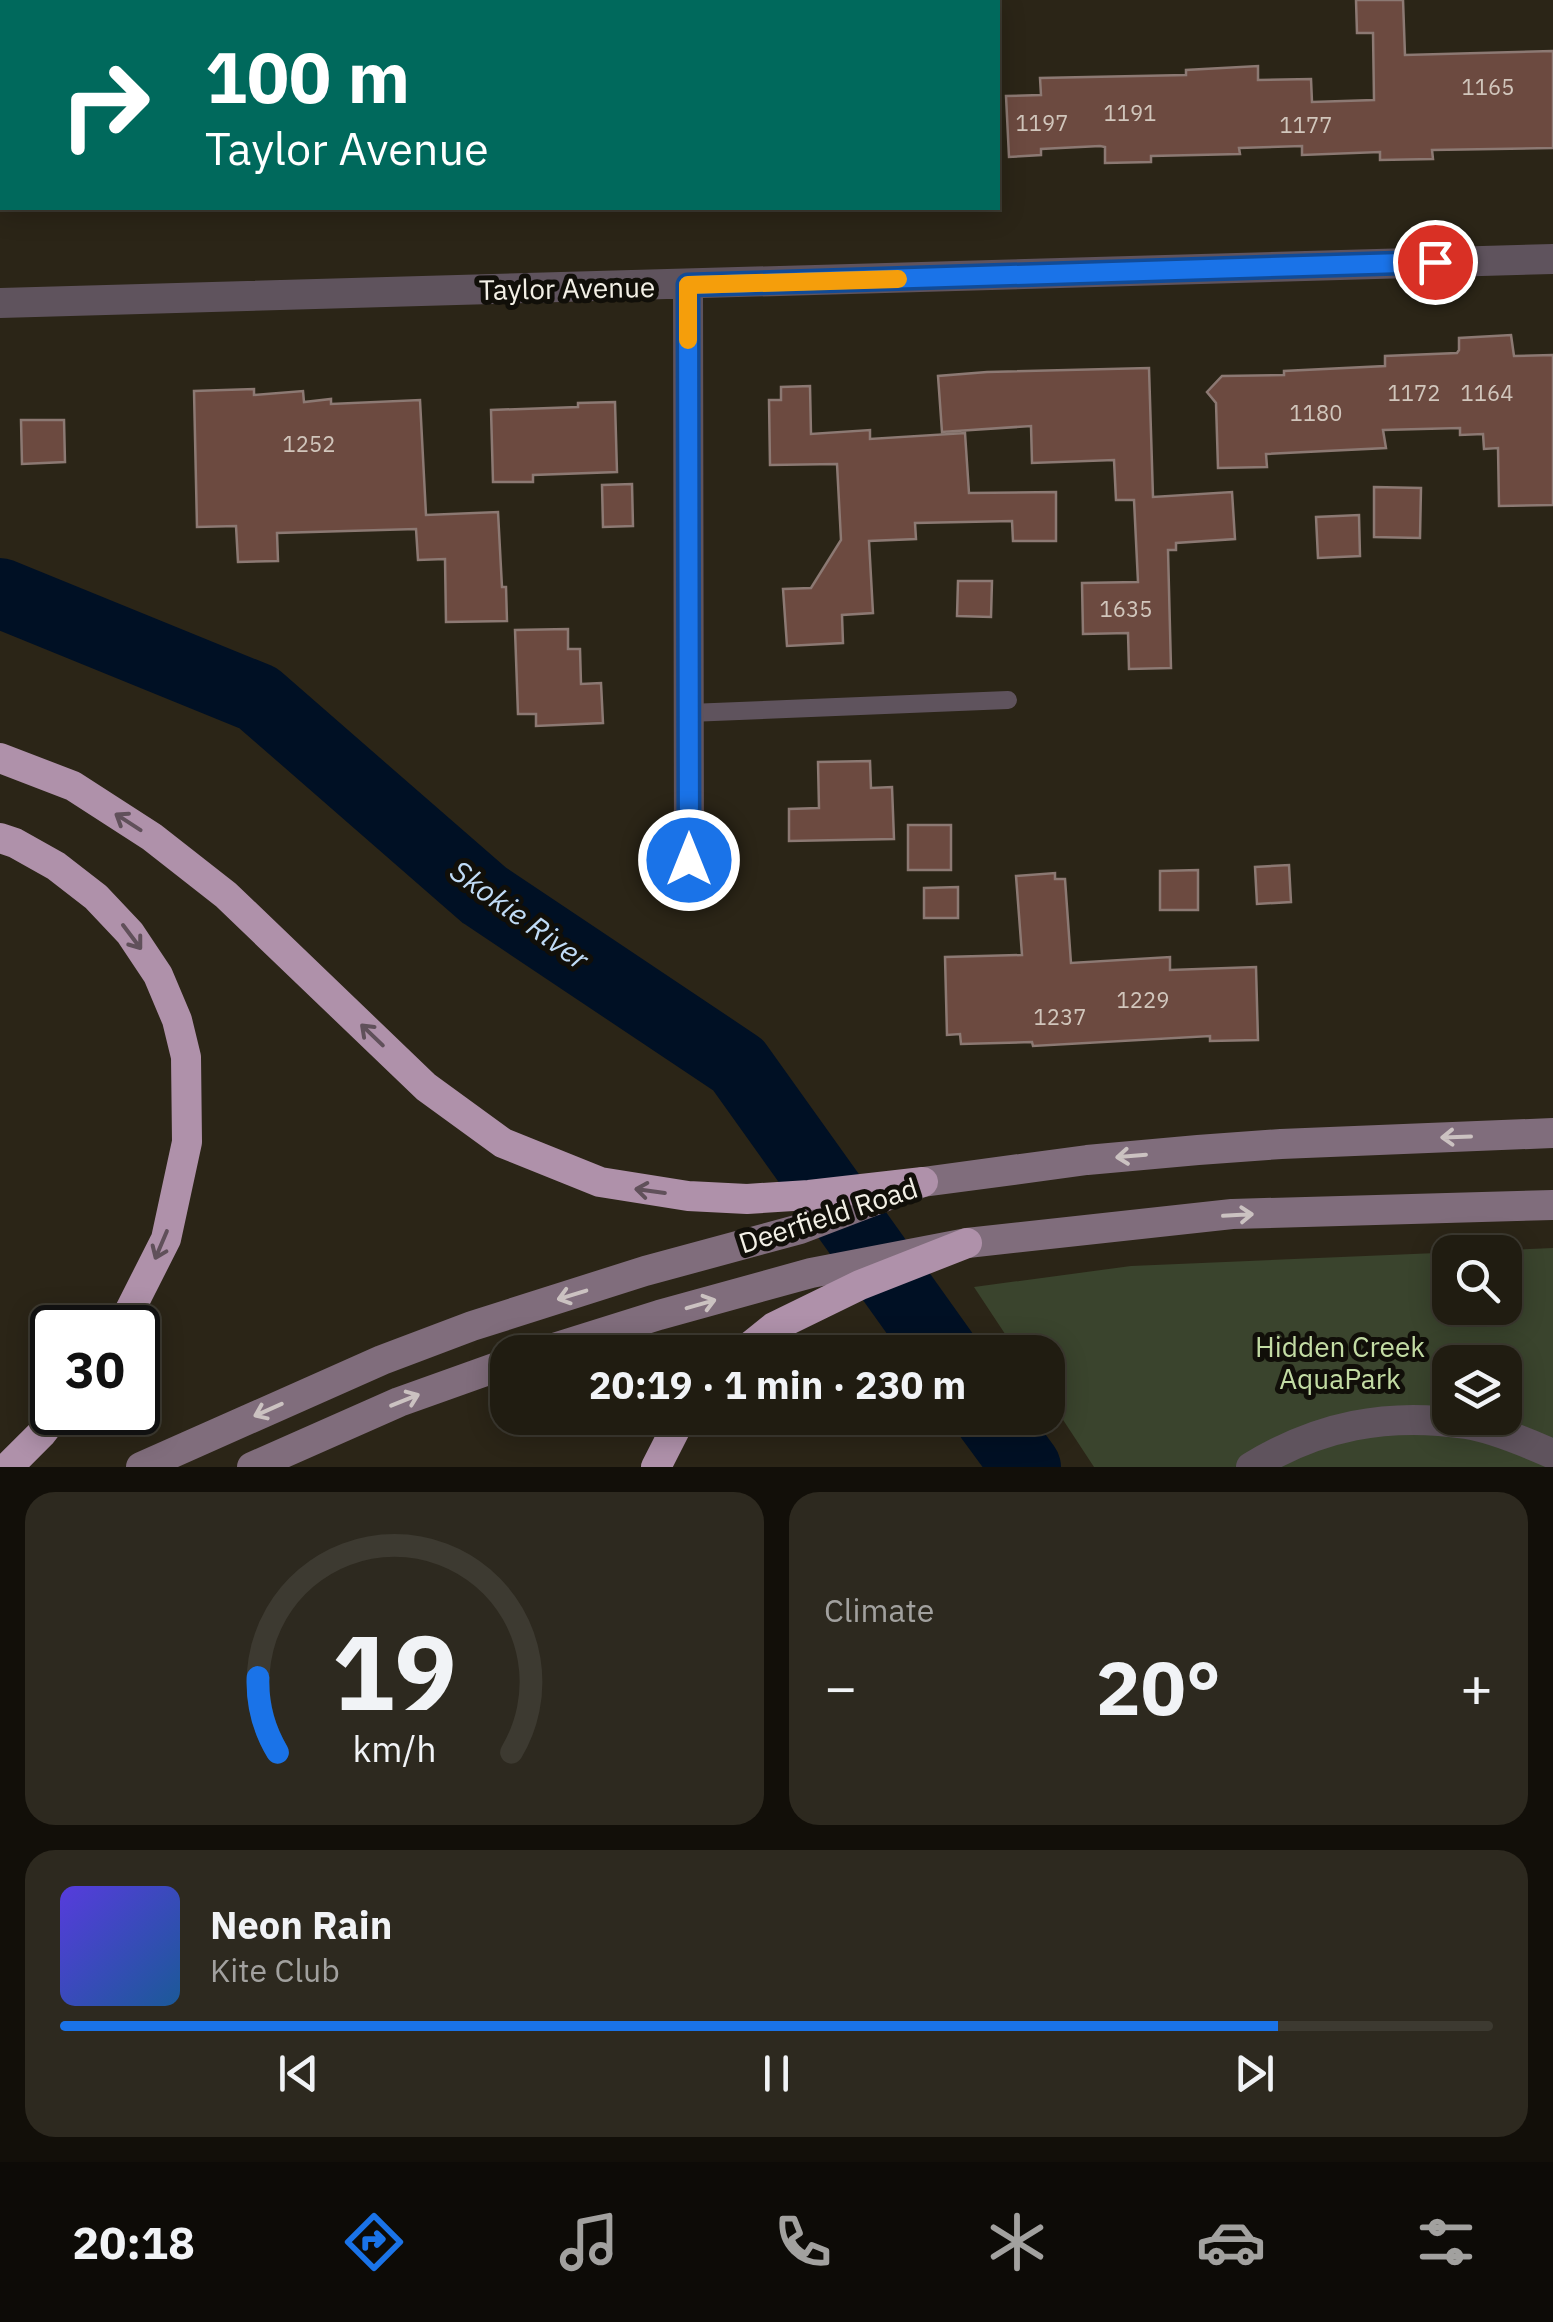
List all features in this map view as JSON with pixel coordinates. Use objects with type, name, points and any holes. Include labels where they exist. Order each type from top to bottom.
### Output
[{"type":"highway","points":[[0,758],[73,786],[152,837],[226,895],[426,1087],[504,1143],[600,1182],[688,1196],[747,1199],[923,1182]]},
{"type":"highway","points":[[0,838],[56,866],[96,897],[130,933],[158,974],[177,1020],[186,1057],[188,1142],[166,1239],[133,1305]]},
{"type":"highway","points":[[765,1335],[860,1286],[967,1243]]},
{"type":"highway","points":[[8,1467],[40,1435]]},
{"type":"highway","points":[[656,1467],[672,1435]]},
{"type":"main road","name":"Deerfield Road","points":[[141,1467],[382,1360],[472,1326],[645,1271],[800,1229],[923,1182],[1198,1150],[1553,1133]]},
{"type":"main road","name":"Deerfield Road","points":[[596,1335],[811,1273],[967,1243],[1232,1214],[1553,1205]]},
{"type":"main road","points":[[252,1467],[400,1402],[490,1370]]},
{"type":"street","name":"Taylor Avenue","points":[[0,303],[1553,259]]},
{"type":"street","points":[[688,285],[689,860]]},
{"type":"street","points":[[1251,1467],[1327,1431],[1394,1418],[1469,1424],[1553,1454]]},
{"type":"lane","points":[[689,713],[1008,700]]},
{"type":"green space","name":"Hidden Creek AquaPark","points":[[1553,1248],[1553,1467],[1094,1467],[1065,1423],[1065,1335],[1006,1335],[974,1287],[1131,1266],[1432,1253],[1432,1325],[1522,1325],[1522,1249]]},
{"type":"building","points":[[1356,0],[1403,0],[1405,55],[1553,51],[1553,148],[1432,150],[1433,159],[1380,160],[1380,152],[1302,155],[1302,146],[1239,148],[1240,154],[1151,156],[1151,162],[1105,163],[1105,147],[1100,146],[1041,149],[1041,155],[1009,157],[1006,96],[1041,95],[1040,78],[1186,75],[1186,70],[1258,66],[1258,80],[1311,79],[1312,102],[1374,100],[1373,33],[1357,33]]},
{"type":"building","points":[[1511,335],[1514,356],[1553,355],[1553,505],[1499,506],[1498,448],[1484,449],[1483,434],[1460,435],[1460,428],[1383,430],[1386,448],[1266,454],[1267,467],[1218,468],[1216,403],[1207,392],[1222,376],[1385,366],[1385,356],[1457,353],[1459,338]]},
{"type":"building","points":[[1149,368],[1153,497],[1232,492],[1235,539],[1176,543],[1176,550],[1168,550],[1171,668],[1129,669],[1128,633],[1083,634],[1082,583],[1138,582],[1134,500],[1116,500],[1114,460],[1032,463],[1031,426],[942,432],[938,376]]},
{"type":"building","points":[[810,386],[811,434],[870,430],[870,439],[965,433],[969,493],[1056,492],[1056,541],[1013,541],[1012,521],[915,523],[916,539],[869,541],[873,613],[842,615],[843,643],[787,646],[783,589],[811,588],[841,540],[837,464],[770,465],[769,400],[781,400],[781,387]]},
{"type":"building","points":[[254,389],[254,395],[303,391],[304,402],[331,399],[331,404],[420,400],[426,515],[498,512],[507,621],[446,622],[445,559],[418,560],[416,529],[277,533],[278,561],[238,562],[236,526],[197,527],[194,391]]},
{"type":"building","points":[[615,402],[617,472],[533,475],[533,482],[493,482],[491,410]]},
{"type":"building","points":[[21,420],[64,420],[65,462],[22,464]]},
{"type":"building","points":[[632,484],[633,526],[603,527],[602,485]]},
{"type":"building","points":[[1374,487],[1421,488],[1420,538],[1374,537]]},
{"type":"building","points":[[1359,515],[1360,556],[1318,558],[1316,517]]},
{"type":"building","points":[[958,581],[992,581],[991,617],[957,616]]},
{"type":"building","points":[[568,629],[568,649],[580,649],[581,684],[601,683],[603,723],[536,726],[536,714],[518,714],[515,630]]},
{"type":"building","points":[[870,761],[871,788],[892,787],[894,839],[789,841],[789,809],[819,808],[818,762]]},
{"type":"building","points":[[908,825],[951,825],[951,870],[908,870]]},
{"type":"building","points":[[1289,865],[1291,902],[1257,904],[1255,867]]},
{"type":"building","points":[[1198,870],[1198,910],[1160,910],[1160,871]]},
{"type":"building","points":[[1055,873],[1055,879],[1065,879],[1071,963],[1170,957],[1170,970],[1256,967],[1258,1040],[1210,1041],[1210,1036],[1033,1046],[1032,1042],[961,1044],[960,1034],[947,1035],[945,957],[1022,955],[1016,876]]},
{"type":"building","points":[[958,887],[958,918],[924,918],[924,888]]},
{"type":"waterway","name":"Skokie River","points":[[0,593],[258,698],[484,895],[738,1065],[931,1335]]},
{"type":"waterway","name":"Skokie River","points":[[1002,1435],[1026,1467]]},
{"type":"slow traffic","points":[[688,340],[688,285],[898,279]]},
{"type":"route","points":[[689,860],[688,285],[1435,262]]}]
